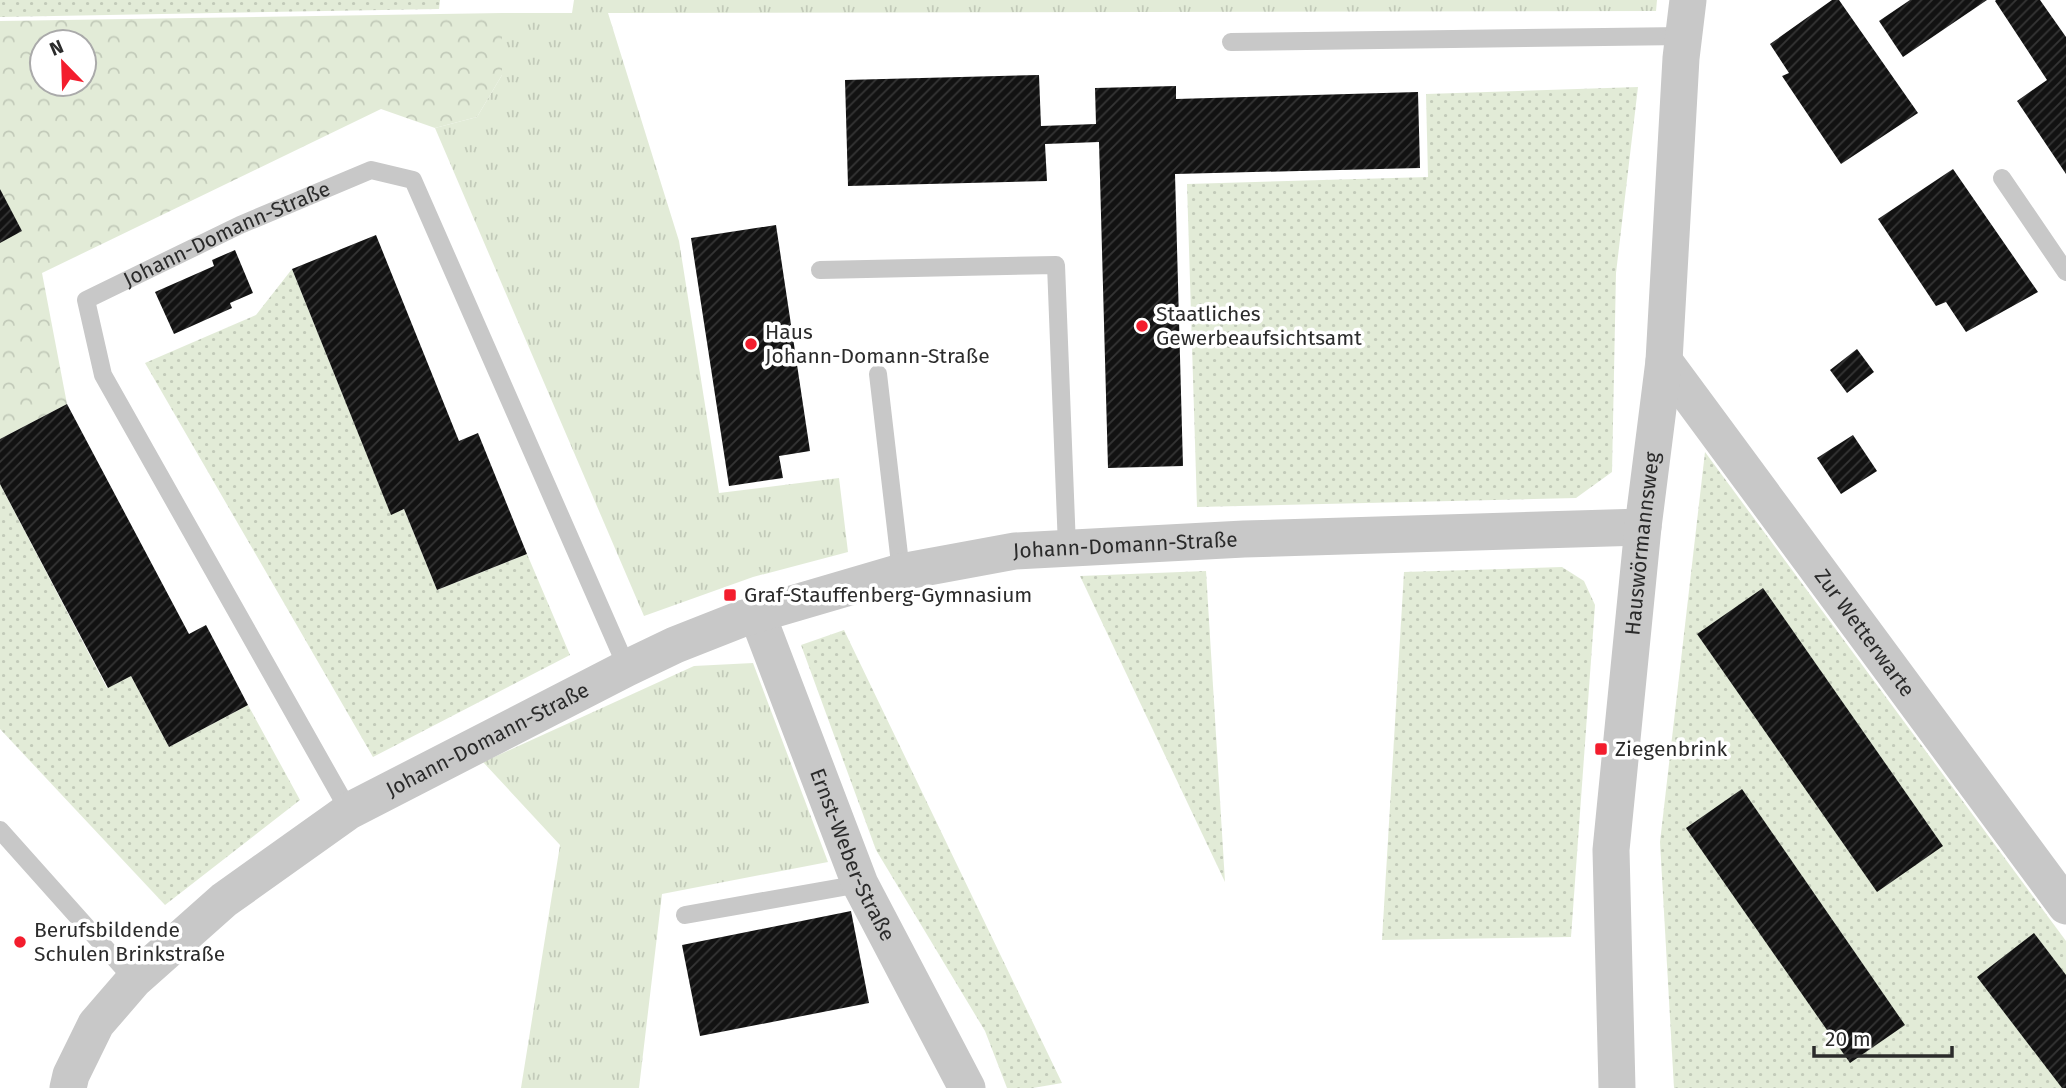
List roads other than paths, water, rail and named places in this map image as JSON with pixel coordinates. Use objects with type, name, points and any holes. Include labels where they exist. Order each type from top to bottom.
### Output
[{"type":"street","name":"Hauswörmannsweg","points":[[1617,1088],[1611,850],[1643,527],[1664,360],[1681,58],[1688,0]]},
{"type":"street","name":"Zur Wetterwarte","points":[[1664,360],[2066,906]]},
{"type":"street","name":"Johann-Domann-Straße","points":[[68,1088],[71,1075],[96,1024],[134,981],[224,900],[349,811],[627,668],[675,645],[757,614],[901,572],[1015,551],[1244,539],[1643,527]]},
{"type":"street","name":"Ernst-Weber-Straße","points":[[757,614],[860,884],[967,1088]]},
{"type":"lane","points":[[1231,42],[1684,36]]},
{"type":"lane","name":"Johann-Domann-Straße","points":[[349,811],[103,375],[86,300],[240,225],[371,170],[413,180],[627,668]]},
{"type":"lane","points":[[2002,178],[2066,272]]},
{"type":"lane","points":[[820,270],[1056,265],[1068,547]]},
{"type":"lane","points":[[878,374],[901,572]]},
{"type":"lane","points":[[0,830],[134,981]]},
{"type":"lane","points":[[685,915],[860,884]]},
{"type":"place","name":"Staatliches Gewerbeaufsichtsamt","points":[[1142,326]]},
{"type":"place","name":"Haus Johann-Domann-Straße","points":[[751,344]]},
{"type":"place","name":"Graf-Stauffenberg-Gymnasium","points":[[730,595]]},
{"type":"place","name":"Ziegenbrink","points":[[1601,749]]},
{"type":"place","name":"Berufsbildende Schulen Brinkstraße","points":[[20,942]]}]
